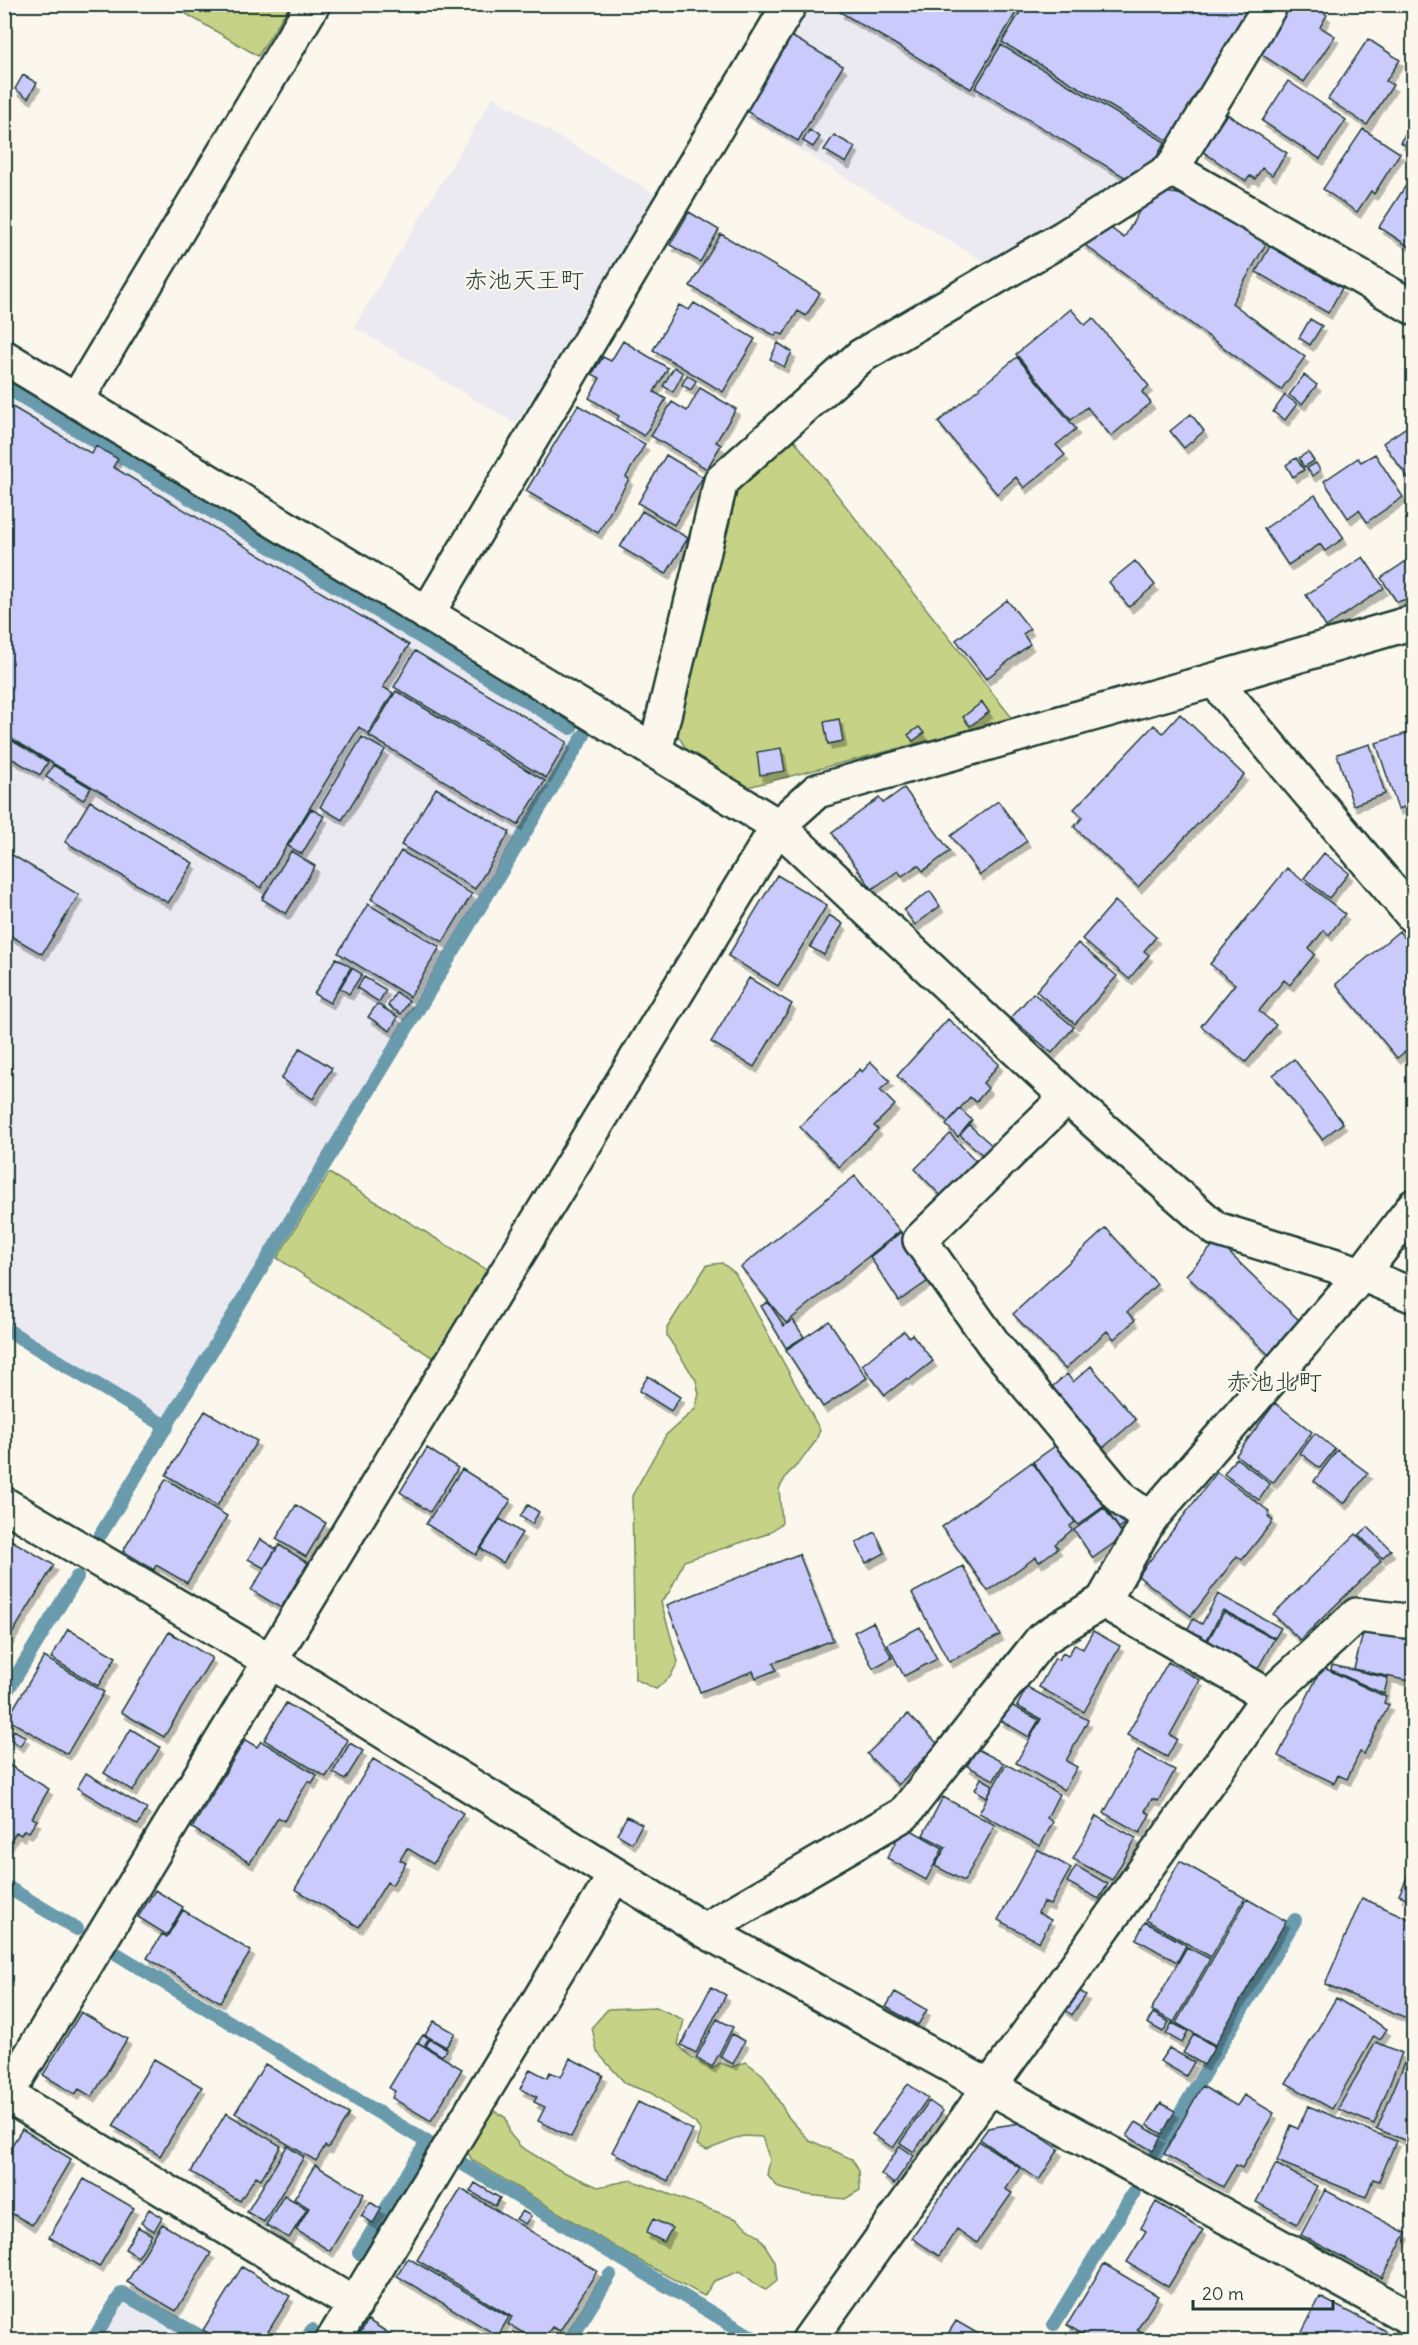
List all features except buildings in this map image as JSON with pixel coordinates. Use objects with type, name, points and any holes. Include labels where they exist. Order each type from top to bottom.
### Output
[{"type":"street","points":[[76,401],[313,4]]},
{"type":"street","points":[[427,614],[790,4]]},
{"type":"street","points":[[655,752],[721,481],[861,356],[1063,238],[1172,169],[1271,4]]},
{"type":"street","points":[[1172,169],[1413,308]]},
{"type":"street","points":[[4,357],[778,826],[1067,1097],[1216,1229],[1362,1274],[1413,1296]]},
{"type":"street","points":[[355,2305],[6,2097],[778,826],[817,791],[1214,681],[1413,622]]},
{"type":"street","points":[[1214,681],[1413,917]]},
{"type":"street","points":[[1067,1097],[920,1240],[1002,1355],[1123,1500],[1150,1519]]},
{"type":"street","points":[[704,1930],[904,1814],[1042,1640],[1102,1601],[1150,1519],[1362,1274],[1413,1206]]},
{"type":"street","points":[[4,1504],[270,1660],[704,1930],[1413,2320]]},
{"type":"street","points":[[1102,1601],[1269,1696]]},
{"type":"street","points":[[809,2340],[1269,1696],[1357,1615],[1413,1622]]},
{"type":"street","points":[[333,2340],[615,1875]]},
{"type":"shaded area","points":[[806,5],[1254,5],[1156,167],[989,265],[741,114]]},
{"type":"shaded area","points":[[493,97],[656,195],[516,424],[354,327]]},
{"type":"shaded area","points":[[4,393],[576,736],[166,1419],[5,1321]]},
{"type":"shaded area","points":[[124,2301],[192,2340],[101,2340]]},
{"type":"green space","points":[[171,5],[290,5],[258,56]]},
{"type":"green space","points":[[790,435],[1013,719],[748,787],[688,752],[674,729],[731,487]]},
{"type":"green space","points":[[329,1173],[489,1271],[435,1359],[277,1258]]},
{"type":"green space","points":[[722,1263],[735,1273],[820,1430],[815,1442],[787,1475],[779,1489],[782,1523],[767,1534],[684,1561],[670,1591],[661,1602],[678,1662],[670,1677],[656,1689],[635,1679],[632,1496],[666,1435],[695,1409],[699,1394],[696,1380],[667,1336],[667,1328],[707,1265]]},
{"type":"green space","points":[[656,2007],[684,2020],[678,2044],[698,2061],[712,2069],[720,2063],[731,2067],[746,2062],[763,2075],[789,2118],[809,2140],[852,2159],[859,2171],[860,2190],[845,2199],[808,2195],[779,2188],[767,2175],[770,2160],[762,2137],[743,2136],[707,2150],[697,2145],[701,2131],[695,2123],[651,2093],[626,2084],[597,2052],[592,2027],[608,2009]]},
{"type":"green space","points":[[495,2111],[506,2118],[510,2134],[521,2147],[561,2171],[598,2187],[631,2180],[736,2219],[759,2236],[775,2261],[777,2281],[766,2290],[762,2289],[740,2271],[714,2281],[704,2296],[622,2251],[472,2160],[467,2152],[485,2117]]},
{"type":"waterway","points":[[4,386],[571,728]]},
{"type":"waterway","points":[[101,1534],[584,735]]},
{"type":"waterway","points":[[4,1328],[167,1427]]},
{"type":"waterway","points":[[4,1696],[77,1577]]},
{"type":"waterway","points":[[4,1885],[77,1929]]},
{"type":"waterway","points":[[1157,2153],[1295,1920]]},
{"type":"waterway","points":[[117,1954],[427,2142],[359,2253]]},
{"type":"waterway","points":[[463,2164],[757,2340]]},
{"type":"waterway","points":[[1054,2324],[1134,2192]]},
{"type":"waterway","points":[[570,2340],[610,2275]]},
{"type":"waterway","points":[[93,2340],[122,2293],[207,2340]]},
{"type":"waterway","points":[[306,2340],[312,2330]]},
{"type":"district","name":"赤池天王町","points":[[524,279]]},
{"type":"district","name":"赤池北町","points":[[1274,1381]]}]
